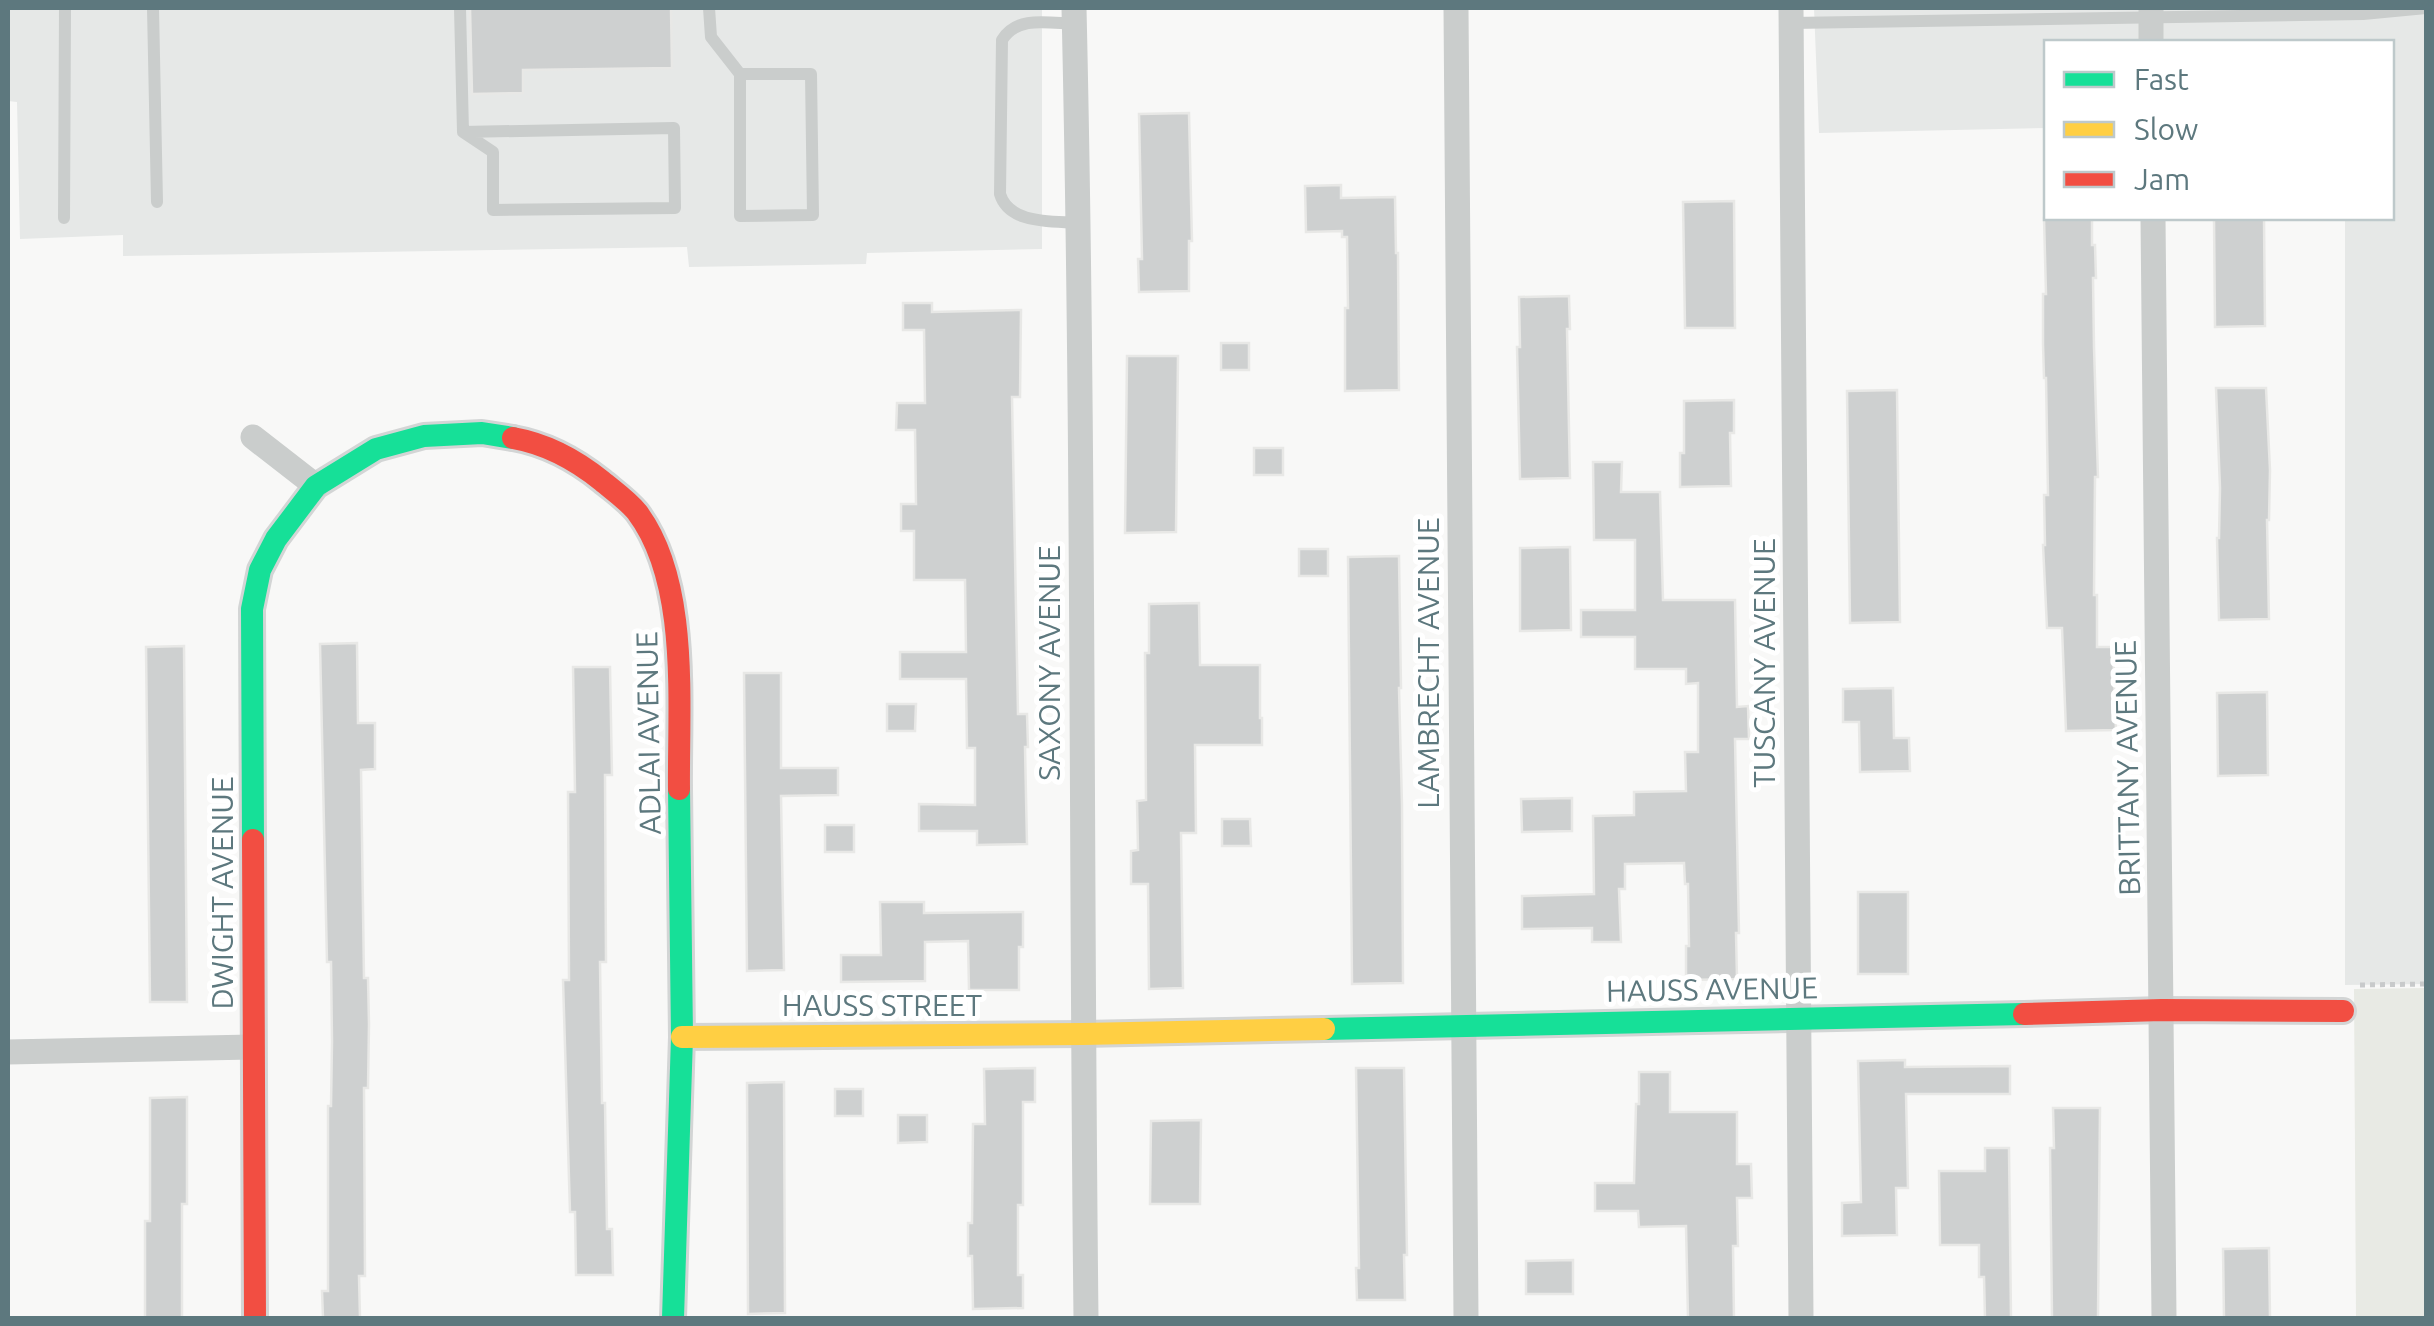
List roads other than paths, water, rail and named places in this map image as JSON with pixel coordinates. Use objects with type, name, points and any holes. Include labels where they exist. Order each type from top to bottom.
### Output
[{"type":"street","name":"LAMBRECHT AVENUE","points":[[1456,8],[1466,1318]]},
{"type":"street","name":"TUSCANY AVENUE","points":[[1791,15],[1801,1318]]},
{"type":"street","name":"SAXONY AVENUE","points":[[1074,16],[1081,448],[1086,1318]]},
{"type":"street","name":"BRITTANY AVENUE","points":[[2153,220],[2164,1318]]},
{"type":"street","name":"ADLAI AVENUE","points":[[316,486],[376,449],[424,436],[482,433],[534,442],[582,465],[630,504],[664,563],[677,628],[682,1037],[673,1318]]},
{"type":"street","points":[[253,437],[316,486]]},
{"type":"street","name":"DWIGHT AVENUE","points":[[255,1318],[252,609],[260,570],[276,538],[316,486]]},
{"type":"street","name":"HAUSS AVENUE","points":[[1082,1034],[2162,1010],[2343,1011]]},
{"type":"street","name":"HAUSS STREET","points":[[682,1037],[1082,1034]]},
{"type":"street","points":[[8,1052],[252,1048]]},
{"type":"lane","points":[[64,8],[64,218]]},
{"type":"lane","points":[[154,8],[157,202]]},
{"type":"lane","points":[[460,8],[463,132]]},
{"type":"lane","points":[[709,8],[711,37],[740,74],[740,216],[813,214],[810,74],[740,74]]},
{"type":"lane","points":[[1791,15],[2151,22],[2426,8]]},
{"type":"lane","points":[[1074,16],[1022,23],[1009,28],[1002,40],[1000,194],[1003,205],[1014,213],[1078,223]]},
{"type":"lane","points":[[674,128],[675,208],[492,210],[493,152],[463,132],[674,128]]}]
